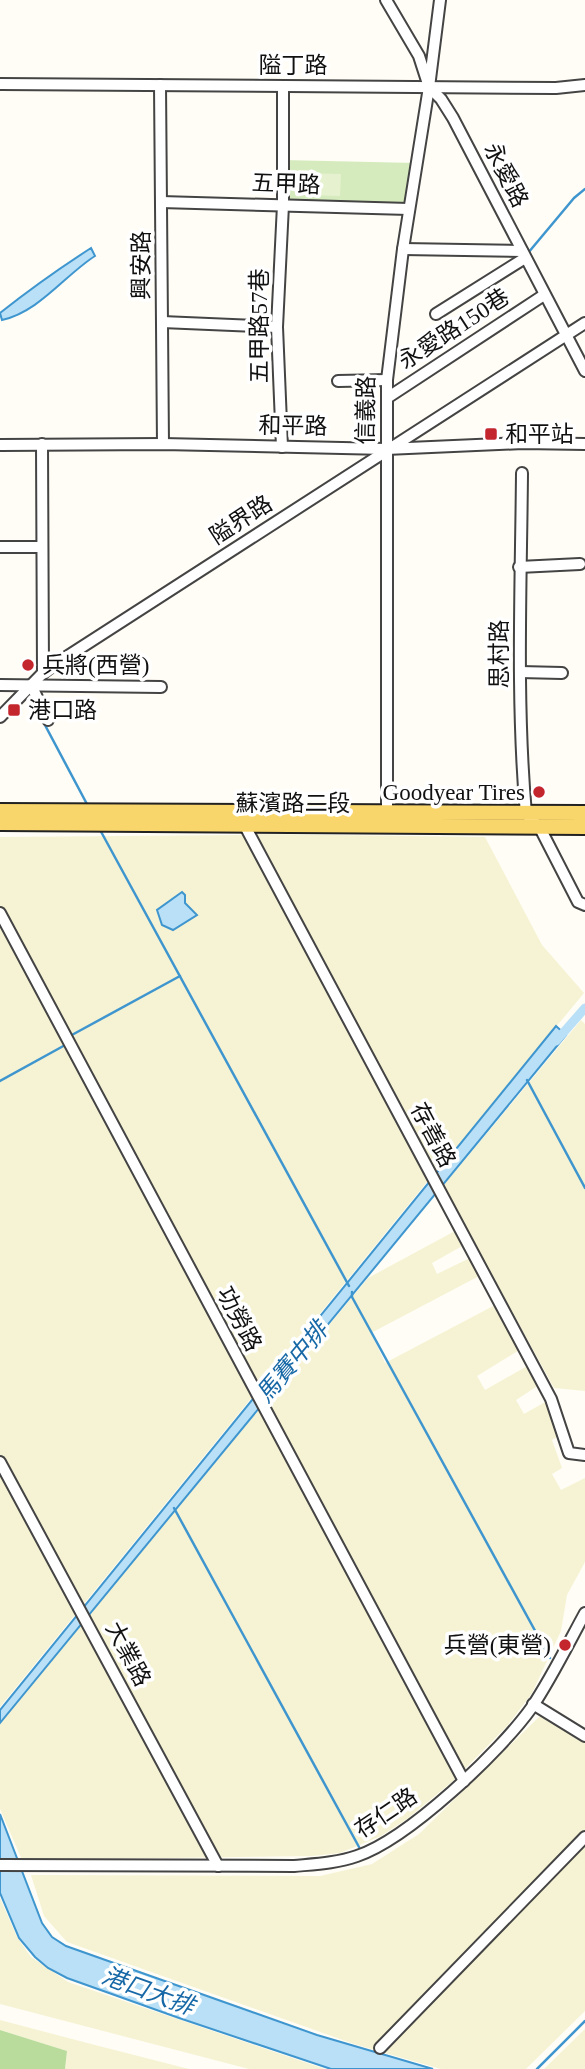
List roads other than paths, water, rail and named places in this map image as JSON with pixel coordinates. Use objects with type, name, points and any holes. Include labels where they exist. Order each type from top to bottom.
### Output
[{"type":"main road","name":"蘇濱路二段","points":[[0,811],[387,819],[540,828],[585,827]]},
{"type":"main road","name":"蘇濱路二段","points":[[0,823],[246,825],[585,813]]},
{"type":"street","name":"永愛路","points":[[386,0],[419,56],[429,86],[453,118],[585,371]]},
{"type":"street","name":"信義路","points":[[387,819],[387,380],[403,249],[440,0]]},
{"type":"street","name":"隘丁路","points":[[0,85],[556,88],[585,85]]},
{"type":"street","name":"興安路","points":[[160,85],[163,444]]},
{"type":"street","name":"五甲路57巷","points":[[282,86],[283,205],[278,327],[282,447]]},
{"type":"street","name":"五甲路","points":[[161,202],[409,209]]},
{"type":"street","points":[[403,249],[524,255]]},
{"type":"street","points":[[436,314],[524,255]]},
{"type":"street","name":"永愛路150巷","points":[[387,397],[544,295]]},
{"type":"street","points":[[162,322],[278,327]]},
{"type":"street","name":"隘界路","points":[[31,685],[43,673],[386,449],[585,323]]},
{"type":"street","points":[[338,381],[387,380]]},
{"type":"street","name":"和平路","points":[[0,445],[163,444],[386,449],[523,443],[585,444]]},
{"type":"street","points":[[42,444],[43,673]]},
{"type":"street","name":"思村路","points":[[522,473],[519,567],[520,741],[526,814]]},
{"type":"street","points":[[0,547],[42,547]]},
{"type":"street","points":[[519,567],[580,564]]},
{"type":"street","points":[[520,672],[562,673]]},
{"type":"street","points":[[0,685],[161,687]]},
{"type":"street","points":[[0,718],[31,685]]},
{"type":"street","points":[[31,685],[48,720]]},
{"type":"street","points":[[526,814],[540,828],[578,902],[585,905]]},
{"type":"street","name":"存善路","points":[[246,825],[551,1399],[569,1453],[585,1455]]},
{"type":"street","name":"功勞路","points":[[0,913],[464,1781]]},
{"type":"street","name":"大業路","points":[[0,1462],[218,1866]]},
{"type":"street","name":"存仁路","points":[[0,1865],[324,1864],[359,1856],[378,1847],[414,1822],[464,1781],[533,1704],[585,1613]]},
{"type":"street","points":[[533,1704],[585,1736]]},
{"type":"street","points":[[380,2048],[585,1837]]},
{"type":"water","points":[[91,248],[95,256],[40,301],[15,316],[2,320],[0,313]]},
{"type":"water","points":[[182,892],[185,895],[185,903],[197,915],[173,930],[162,925],[157,910]]},
{"type":"water","points":[[556,1026],[566,1035],[0,1723],[0,1710]]},
{"type":"water","name":"港口大排","points":[[0,1814],[42,1923],[52,1937],[66,1946],[317,2035],[433,2069],[331,2069],[179,2018],[67,1978],[48,1968],[19,1938],[0,1893]]},
{"type":"waterway","points":[[528,253],[574,198],[585,189]]},
{"type":"waterway","points":[[29,695],[88,806]]},
{"type":"waterway","points":[[99,828],[349,1286]]},
{"type":"waterway","points":[[70,1036],[180,976]]},
{"type":"waterway","name":"馬賽中排","points":[[556,1041],[585,1008]]},
{"type":"waterway","points":[[0,1081],[67,1044]]},
{"type":"waterway","points":[[527,1080],[585,1188]]},
{"type":"waterway","points":[[352,1292],[352,1297],[550,1658]]},
{"type":"waterway","points":[[174,1508],[359,1847]]},
{"type":"waterway","points":[[537,2069],[585,2021]]},
{"type":"place","name":"和平站","points":[[491,434]]},
{"type":"place","name":"兵將(西營)","points":[[28,665]]},
{"type":"place","name":"港口路","points":[[14,710]]},
{"type":"place","name":"Goodyear Tires","points":[[539,792]]},
{"type":"place","name":"兵營(東營)","points":[[565,1645]]}]
